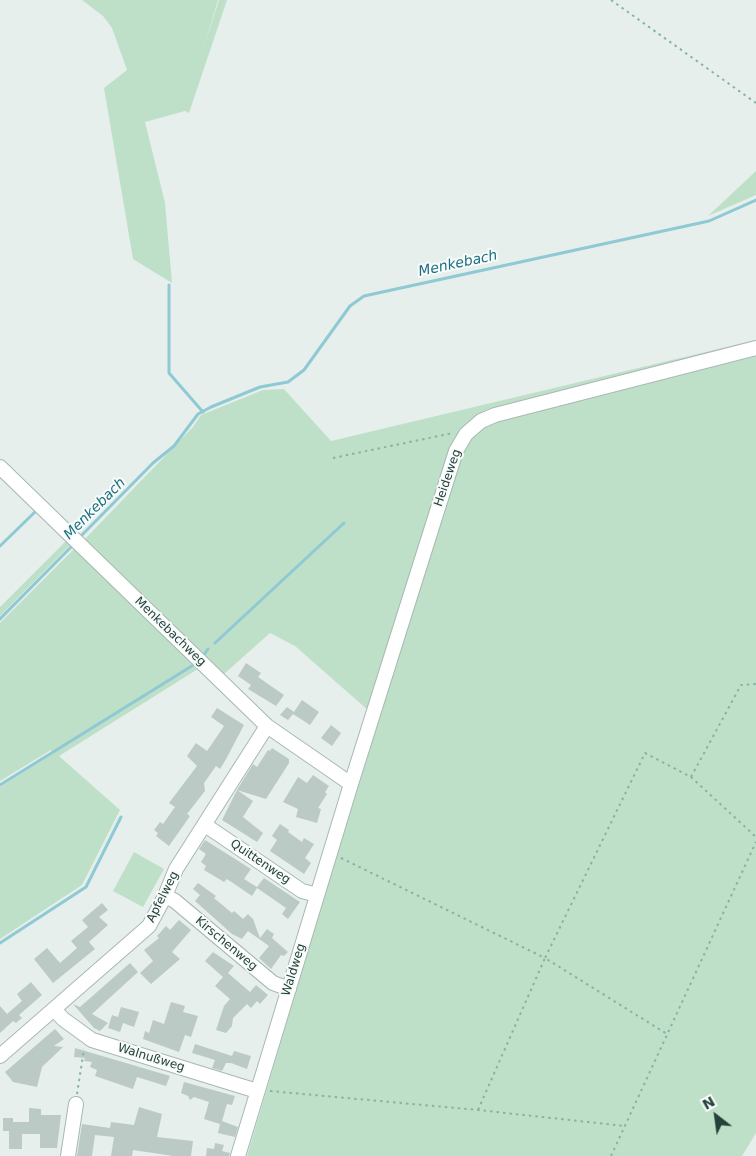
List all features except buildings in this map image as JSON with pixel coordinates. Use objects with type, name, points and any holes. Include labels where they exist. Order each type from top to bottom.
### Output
[{"type":"street","name":"Heideweg","points":[[350,784],[456,450],[466,434],[481,421],[495,415],[756,348]]},
{"type":"street","name":"Menkebachweg","points":[[0,467],[267,726],[350,784]]},
{"type":"street","name":"Apfelweg","points":[[0,1056],[149,926],[165,896],[176,869],[267,726]]},
{"type":"street","name":"Waldweg","points":[[238,1156],[350,784]]},
{"type":"street","name":"Quittenweg","points":[[205,825],[302,891],[316,895]]},
{"type":"street","name":"Kirschenweg","points":[[165,896],[175,901],[273,983],[289,989]]},
{"type":"street","name":"Walnußweg","points":[[54,1008],[86,1037],[257,1091]]},
{"type":"street","points":[[68,1156],[76,1104]]},
{"type":"path","points":[[611,0],[756,103]]},
{"type":"path","points":[[333,458],[457,432],[466,434]]},
{"type":"path","points":[[691,777],[741,685],[756,684]]},
{"type":"path","points":[[478,1110],[545,958],[645,753],[691,777],[756,837]]},
{"type":"path","points":[[611,1156],[756,842]]},
{"type":"path","points":[[330,853],[545,958],[667,1034]]},
{"type":"path","points":[[76,1104],[86,1037]]},
{"type":"path","points":[[257,1091],[478,1110],[625,1126]]},
{"type":"green space","points":[[82,0],[218,0],[203,50],[219,0],[227,0],[189,113],[185,111],[145,122],[165,203],[172,283],[133,259],[104,88],[127,70],[112,28],[103,16]]},
{"type":"green space","points":[[756,171],[756,195],[708,216]]},
{"type":"green space","points":[[756,340],[756,1133],[742,1156],[247,1156],[377,718],[295,646],[270,633],[224,674],[84,540],[193,427],[201,415],[263,390],[284,389],[331,441]]},
{"type":"green space","points":[[66,541],[70,545],[0,616],[0,607]]},
{"type":"green space","points":[[76,547],[198,669],[59,756],[120,810],[82,885],[0,939],[0,787],[54,753],[51,750],[0,781],[0,623]]},
{"type":"green space","points":[[134,852],[164,869],[143,907],[113,891]]},
{"type":"waterway","name":"Menkebach","points":[[79,538],[153,463],[174,446],[198,414],[260,387],[288,382],[304,370],[350,306],[364,296],[709,221],[756,200]]},
{"type":"waterway","name":"Menkebach","points":[[169,285],[169,373],[203,412]]},
{"type":"waterway","points":[[0,546],[36,511],[34,509]]},
{"type":"waterway","points":[[215,643],[344,523]]},
{"type":"waterway","name":"Menkebach","points":[[0,619],[73,545]]},
{"type":"waterway","points":[[203,656],[208,649]]},
{"type":"waterway","points":[[0,785],[195,664]]},
{"type":"waterway","points":[[0,943],[86,887],[121,817]]}]
